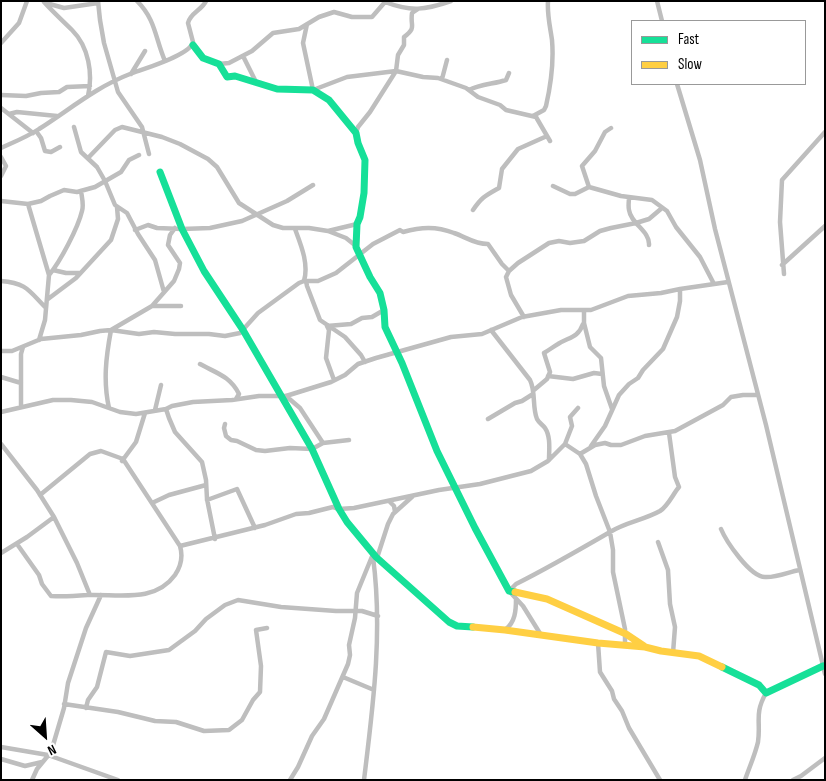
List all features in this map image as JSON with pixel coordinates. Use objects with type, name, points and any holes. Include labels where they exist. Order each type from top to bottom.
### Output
[{"type":"street","points":[[1,42],[15,28],[26,1]]},
{"type":"street","points":[[138,1],[152,20],[158,46],[165,61]]},
{"type":"street","points":[[206,1],[188,19],[188,23],[193,45],[200,56],[219,64],[229,63],[252,51],[273,33],[296,30],[319,17],[337,12],[352,17],[372,16],[385,2],[401,8],[418,9],[452,1]]},
{"type":"street","points":[[533,116],[544,110],[546,106],[552,78],[552,42],[547,15],[548,1]]},
{"type":"street","points":[[657,1],[662,20]]},
{"type":"street","points":[[43,2],[64,8],[74,8],[98,2],[100,23],[118,92],[144,132],[149,154]]},
{"type":"street","points":[[43,2],[76,34],[87,55],[91,78],[88,96]]},
{"type":"street","points":[[356,133],[358,127],[370,112],[396,71],[398,55],[404,45],[404,38],[413,28],[412,14],[418,9]]},
{"type":"street","points":[[307,24],[302,43],[312,90],[332,103],[356,133],[365,160],[364,193],[357,224],[358,251]]},
{"type":"street","points":[[1,148],[34,132],[114,80],[165,61],[193,45]]},
{"type":"street","points":[[131,74],[146,51]]},
{"type":"street","points":[[243,56],[258,83]]},
{"type":"street","points":[[442,79],[447,60]]},
{"type":"street","points":[[219,64],[228,77],[235,76],[277,89],[312,90],[347,77],[396,71],[442,79],[469,90],[478,97],[506,110],[538,118],[549,138],[518,149],[502,169],[499,188],[485,195],[477,202],[473,210]]},
{"type":"street","points":[[469,90],[476,86],[494,84],[506,80],[509,73]]},
{"type":"street","points":[[677,85],[700,160],[715,229],[766,425],[825,674]]},
{"type":"street","points":[[1,95],[26,96],[59,92],[67,88],[90,86]]},
{"type":"street","points":[[1,108],[42,138],[45,151],[50,152],[60,147]]},
{"type":"street","points":[[9,114],[17,112],[57,116]]},
{"type":"street","points":[[88,158],[118,128],[125,127],[144,132],[180,144],[208,159],[217,166],[239,203],[274,225],[283,228],[309,228],[328,231],[350,240],[358,251],[380,293],[385,327],[402,363],[437,451],[509,591],[528,614],[541,635]]},
{"type":"street","points":[[74,128],[79,147],[97,167],[113,202],[127,213],[135,230],[156,263],[164,292]]},
{"type":"street","points":[[589,187],[582,166],[595,151],[605,132],[611,128]]},
{"type":"street","points":[[784,274],[780,222],[782,180],[825,132]]},
{"type":"street","points":[[1,201],[28,204],[41,201],[64,190],[81,192],[105,181],[124,169],[129,160],[139,156]]},
{"type":"street","points":[[1,157],[6,166],[1,176]]},
{"type":"street","points":[[160,172],[179,229],[283,396],[312,448],[339,509],[347,522],[375,556],[453,625],[645,647],[699,656],[759,686],[766,693]]},
{"type":"street","points":[[135,230],[148,225],[157,228],[210,228],[242,221],[287,201],[313,184]]},
{"type":"street","points":[[553,186],[570,194],[575,194],[589,187],[604,192],[652,200],[667,211],[676,227],[700,257],[714,284]]},
{"type":"street","points":[[49,275],[72,236],[83,210],[81,192]]},
{"type":"street","points":[[630,197],[628,209],[636,223],[648,237],[649,245]]},
{"type":"street","points":[[28,204],[49,275],[45,320],[39,340]]},
{"type":"street","points":[[48,299],[76,278],[102,251],[114,235],[118,219],[117,207]]},
{"type":"street","points":[[524,317],[511,295],[506,277],[525,257],[549,243],[559,240],[577,243],[611,228],[649,219],[662,208]]},
{"type":"street","points":[[328,231],[357,224]]},
{"type":"street","points":[[782,265],[825,226]]},
{"type":"street","points":[[1,351],[23,347],[39,340],[111,330],[139,334],[154,332],[225,336],[240,333],[258,314],[305,281],[318,281],[336,273],[358,251],[400,230],[403,232],[419,227],[455,233],[464,239],[490,245],[509,272]]},
{"type":"street","points":[[111,330],[152,306],[170,286],[180,263],[168,245],[170,235],[179,229]]},
{"type":"street","points":[[295,229],[304,257],[306,286],[320,320],[345,337],[365,362]]},
{"type":"street","points":[[53,270],[66,273],[80,273]]},
{"type":"street","points":[[1,281],[17,282],[25,287],[46,308]]},
{"type":"street","points":[[1,412],[53,400],[71,400],[86,401],[128,413],[145,413],[193,402],[259,396],[283,396],[334,380],[365,362],[451,337],[475,336],[524,317],[561,310],[584,310],[603,306],[628,296],[661,293],[728,282]]},
{"type":"street","points":[[580,454],[591,446],[604,426],[619,395],[629,384],[638,378],[643,370],[664,349],[677,317],[680,289]]},
{"type":"street","points":[[152,306],[181,306]]},
{"type":"street","points":[[327,326],[351,324],[362,318],[372,318],[384,310]]},
{"type":"street","points":[[584,310],[584,323],[590,347],[601,358],[604,386],[612,408]]},
{"type":"street","points":[[488,419],[515,403],[522,402],[538,388],[548,376],[549,368],[544,353],[557,344],[578,335],[584,323]]},
{"type":"street","points":[[327,326],[329,330],[326,358],[334,380]]},
{"type":"street","points":[[109,408],[105,385],[105,370],[111,330]]},
{"type":"street","points":[[491,330],[530,380],[537,421],[545,428],[548,436],[549,460]]},
{"type":"street","points":[[21,406],[21,354],[23,347]]},
{"type":"street","points":[[200,364],[229,379],[239,394],[236,399]]},
{"type":"street","points":[[548,376],[573,379],[594,373],[602,374]]},
{"type":"street","points":[[1,377],[21,383]]},
{"type":"street","points":[[155,410],[162,385]]},
{"type":"street","points":[[591,446],[605,443],[621,445],[645,436],[669,433],[722,405],[731,397],[757,395]]},
{"type":"street","points":[[283,396],[300,408],[323,443]]},
{"type":"street","points":[[180,546],[255,528],[296,514],[333,507],[339,509],[389,501],[480,484],[531,471],[549,460],[565,444],[572,426],[570,417],[578,408]]},
{"type":"street","points":[[166,409],[175,432],[202,462],[207,500],[216,538]]},
{"type":"street","points":[[122,460],[136,442],[145,413]]},
{"type":"street","points":[[225,424],[226,436],[231,440],[256,450],[312,448],[323,443],[349,440]]},
{"type":"street","points":[[509,591],[516,584],[583,549],[610,532],[630,522],[644,519],[661,510],[679,487],[675,477],[669,433]]},
{"type":"street","points":[[1,444],[54,517],[90,595]]},
{"type":"street","points":[[565,444],[580,454],[589,472],[610,532],[613,550],[613,572],[622,607],[626,634],[625,645]]},
{"type":"street","points":[[17,544],[51,596],[65,598],[90,595],[134,595],[154,592],[168,584],[177,572],[181,562],[180,546],[122,460],[102,451],[90,454],[40,496]]},
{"type":"street","points":[[152,502],[206,485]]},
{"type":"street","points":[[207,500],[237,489],[255,528]]},
{"type":"street","points":[[290,780],[312,736],[324,719],[343,677],[349,660],[349,645],[356,610],[357,593],[388,524],[395,512],[414,495]]},
{"type":"street","points":[[389,501],[394,506],[395,512]]},
{"type":"street","points":[[1,552],[17,544],[54,517]]},
{"type":"street","points":[[721,529],[739,559],[759,576],[765,578],[800,570]]},
{"type":"street","points":[[658,542],[668,570],[670,604],[675,627],[673,653]]},
{"type":"street","points":[[364,780],[378,652],[375,556]]},
{"type":"street","points":[[509,591],[546,599],[626,634],[645,647]]},
{"type":"street","points":[[32,780],[42,762],[51,752],[68,683],[86,628],[101,595]]},
{"type":"street","points":[[505,630],[512,625],[516,599]]},
{"type":"street","points":[[86,708],[88,700],[97,686],[106,652],[130,656],[169,650],[225,605],[238,600],[290,608],[336,611],[356,610],[378,616]]},
{"type":"street","points":[[64,704],[118,712],[155,721],[176,722],[204,731],[228,730],[242,720],[253,700],[260,692],[261,666],[256,630],[267,628]]},
{"type":"street","points":[[598,643],[600,672],[622,711],[629,728],[660,780]]},
{"type":"street","points":[[745,780],[757,744],[757,716],[766,693],[823,666]]},
{"type":"street","points":[[343,677],[374,690]]},
{"type":"street","points":[[1,747],[48,755],[118,780]]},
{"type":"street","points":[[1,758],[25,766],[42,762]]},
{"type":"street","points":[[793,780],[825,758]]},
{"type":"traffic: fast","points":[[193,45],[203,58],[219,64],[227,77],[235,76],[277,89],[313,90],[329,100],[356,133],[365,160],[364,193],[357,224],[356,247],[380,293],[385,327],[402,363],[437,451],[509,591],[515,592]]},
{"type":"traffic: fast","points":[[160,172],[182,229],[204,271],[243,330],[312,449],[339,509],[347,522],[376,557],[449,622],[457,626],[473,627]]},
{"type":"traffic: fast","points":[[722,667],[759,685],[766,693],[823,666]]},
{"type":"traffic: slow","points":[[515,592],[547,599],[626,634],[644,646]]},
{"type":"traffic: slow","points":[[473,627],[645,647],[699,656],[722,667]]}]
